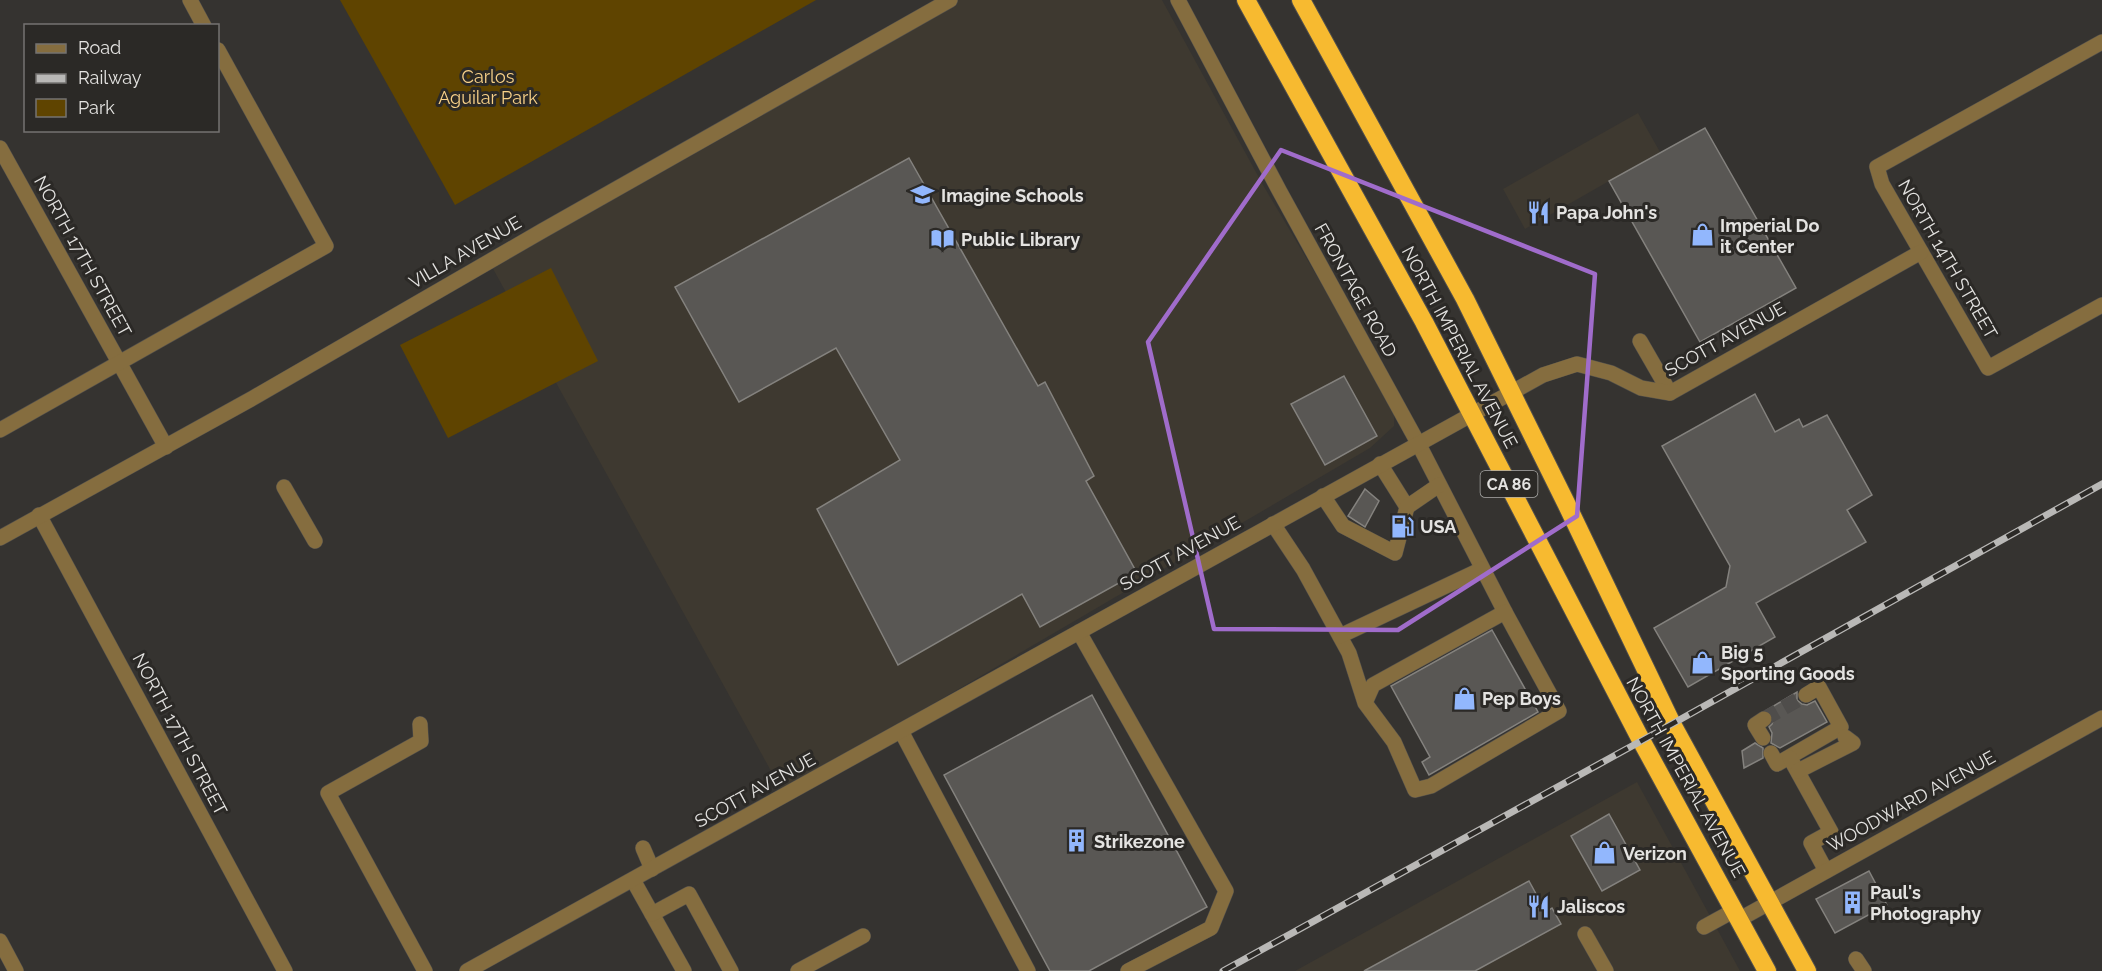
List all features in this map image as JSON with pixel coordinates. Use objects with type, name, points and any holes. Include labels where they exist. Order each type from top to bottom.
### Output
[{"type":"highway","name":"NORTH IMPERIAL AVENUE","points":[[1246,0],[1424,322],[1641,740],[1767,971]]},
{"type":"highway","name":"NORTH IMPERIAL AVENUE","points":[[1301,0],[1465,299],[1672,724],[1807,971]]},
{"type":"street","points":[[190,0],[203,24]]},
{"type":"street","name":"VILLA AVENUE","points":[[0,538],[166,447],[552,225],[951,0]]},
{"type":"street","name":"FRONTAGE ROAD","points":[[1179,0],[1280,192],[1418,443],[1501,606],[1559,711],[1431,786],[1415,790],[1395,742],[1365,703]]},
{"type":"street","name":"NORTH 14TH STREET","points":[[2102,42],[1876,167],[1882,184],[1988,368],[2102,305]]},
{"type":"street","points":[[0,430],[326,246],[219,52]]},
{"type":"street","name":"NORTH 17TH STREET","points":[[0,147],[166,447]]},
{"type":"street","name":"SCOTT AVENUE","points":[[467,971],[1543,375],[1577,364],[1611,373],[1641,388],[1670,393],[1921,252]]},
{"type":"street","points":[[1640,341],[1670,393]]},
{"type":"street","points":[[1380,464],[1407,507]]},
{"type":"street","points":[[1323,496],[1343,526],[1395,553],[1407,507],[1439,485]]},
{"type":"street","points":[[284,487],[315,541]]},
{"type":"street","name":"NORTH 17TH STREET","points":[[39,515],[285,971]]},
{"type":"street","points":[[1273,524],[1303,569],[1349,653],[1365,703]]},
{"type":"street","points":[[1340,636],[1482,569]]},
{"type":"street","points":[[1365,703],[1373,685],[1501,606]]},
{"type":"street","points":[[1079,632],[1226,891],[1211,928],[1128,971]]},
{"type":"street","points":[[1806,694],[1819,687],[1843,732],[1786,763],[1831,832],[1811,843],[1826,871]]},
{"type":"street","name":"WOODWARD AVENUE","points":[[1704,927],[1770,902],[2102,718]]},
{"type":"street","points":[[1763,738],[1755,724],[1764,719]]},
{"type":"street","points":[[420,724],[421,741],[328,793],[425,971]]},
{"type":"street","points":[[901,731],[1028,971]]},
{"type":"street","points":[[643,848],[652,869]]},
{"type":"street","points":[[633,880],[684,971]]},
{"type":"street","points":[[652,914],[689,894],[731,971]]},
{"type":"street","points":[[1585,934],[1606,971]]},
{"type":"street","points":[[798,971],[863,936]]},
{"type":"street","points":[[0,941],[16,971]]},
{"type":"highlighted area","points":[[1281,150],[1595,274],[1577,516],[1398,630],[1214,629],[1148,342]]},
{"type":"shaded area","points":[[952,0],[1162,0],[1263,185],[1394,406],[1394,426],[1370,448],[909,718],[781,789],[492,267]]},
{"type":"shaded area","points":[[1638,113],[1660,152],[1525,229],[1503,189]]},
{"type":"shaded area","points":[[1637,782],[1740,971],[1295,971]]},
{"type":"green space","name":"Carlos Aguilar Park","points":[[340,0],[816,0],[455,205]]},
{"type":"green space","points":[[551,268],[598,361],[448,438],[400,345]]},
{"type":"building","name":"Imperial Do it Center","points":[[1705,128],[1796,288],[1700,342],[1609,181]]},
{"type":"building","points":[[909,158],[1038,386],[1045,382],[1094,476],[1086,481],[1137,573],[1040,627],[1022,594],[898,665],[817,509],[900,460],[836,348],[739,402],[675,287]]},
{"type":"building","points":[[1344,376],[1377,436],[1325,465],[1291,404]]},
{"type":"building","points":[[1755,394],[1775,432],[1799,419],[1803,427],[1827,415],[1872,495],[1847,510],[1866,542],[1756,603],[1775,637],[1688,687],[1654,628],[1726,587],[1730,566],[1662,446]]},
{"type":"building","points":[[1365,489],[1379,501],[1365,527],[1348,516]]},
{"type":"building","name":"Pep Boys","points":[[1492,630],[1538,712],[1429,775],[1422,762],[1430,757],[1391,686]]},
{"type":"building","points":[[1797,692],[1797,700],[1802,704],[1807,705],[1815,701],[1827,722],[1780,748],[1771,743],[1772,733],[1769,727],[1774,718],[1767,710]]},
{"type":"building","name":"Strikezone","points":[[1092,695],[1207,907],[1089,971],[1050,971],[944,775]]},
{"type":"building","points":[[1755,743],[1763,748],[1763,758],[1744,768],[1742,751]]},
{"type":"building","name":"Verizon","points":[[1609,814],[1640,870],[1602,891],[1571,836]]},
{"type":"building","name":"Paul's Photography","points":[[1869,871],[1887,905],[1835,933],[1816,899]]},
{"type":"building","points":[[1529,881],[1546,912],[1552,908],[1561,924],[1475,971],[1364,971]]},
{"type":"tunnel","points":[[1764,719],[1806,695]]},
{"type":"railway","points":[[1223,971],[2102,484]]},
{"type":"place","name":"Imagine Schools","points":[[923,195]]},
{"type":"place","name":"Papa John's","points":[[1538,212]]},
{"type":"place","name":"Imperial Do it Center","points":[[1702,235]]},
{"type":"place","name":"Public Library","points":[[943,239]]},
{"type":"place","name":"USA","points":[[1402,526]]},
{"type":"place","name":"Big 5 Sporting Goods","points":[[1703,662]]},
{"type":"place","name":"Pep Boys","points":[[1464,698]]},
{"type":"place","name":"Strikezone","points":[[1076,841]]},
{"type":"place","name":"Verizon","points":[[1605,853]]},
{"type":"place","name":"Paul's Photography","points":[[1852,902]]},
{"type":"place","name":"Jaliscos","points":[[1539,906]]}]
